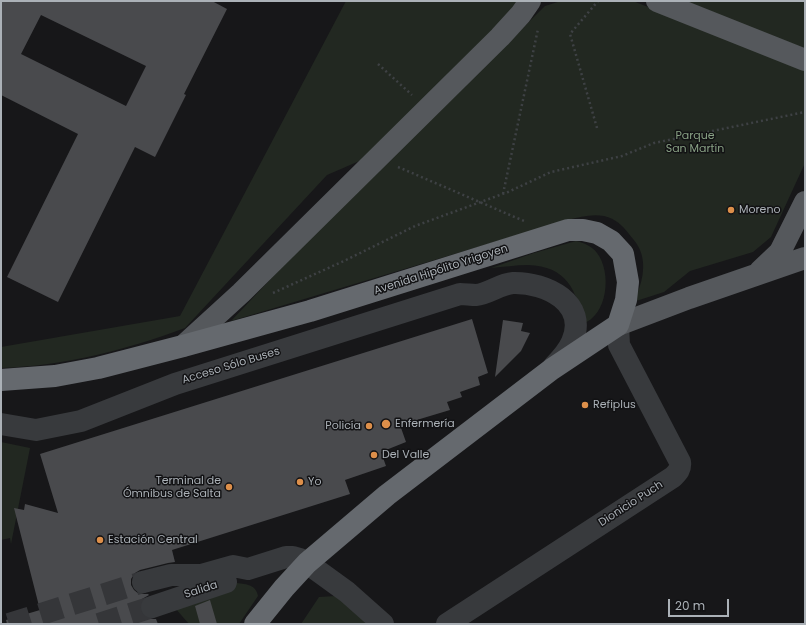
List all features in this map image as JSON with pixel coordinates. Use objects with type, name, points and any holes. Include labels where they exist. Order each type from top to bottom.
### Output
[{"type":"highway","name":"Avenida Hipólito Yrigoyen","points":[[1,380],[62,375],[98,368],[183,346],[310,311],[568,230],[583,230],[597,233],[611,241],[623,254],[628,282],[626,300],[618,325]]},
{"type":"highway","points":[[255,624],[284,588],[307,563],[387,495],[552,369],[618,325]]},
{"type":"main road","name":"Avenida Hipólito Yrigoyen","points":[[183,346],[241,293],[500,37],[521,14],[530,1]]},
{"type":"main road","points":[[657,1],[805,60]]},
{"type":"main road","points":[[754,276],[780,252],[805,202]]},
{"type":"main road","points":[[618,325],[689,298],[805,258]]},
{"type":"street","name":"Acceso Sólo Buses","points":[[1,424],[36,430],[81,421],[175,384],[460,294],[476,295],[512,283],[530,284],[559,295],[567,302],[572,310],[576,325],[572,343],[552,369]]},
{"type":"street","name":"Dionicio Puch","points":[[447,624],[673,477],[678,472],[681,466],[680,462],[619,345],[618,325]]},
{"type":"street","name":"Salida","points":[[248,569],[233,566],[201,575],[171,576],[148,594],[236,578],[248,569],[286,557],[300,559],[307,563],[347,592],[382,624]]},
{"type":"path","points":[[597,128],[570,34],[598,1]]},
{"type":"path","points":[[503,194],[538,28]]},
{"type":"path","points":[[378,64],[427,109]]},
{"type":"path","points":[[241,293],[266,296],[346,260],[415,226],[503,194],[551,172],[622,156],[654,144],[805,112]]},
{"type":"path","points":[[377,158],[526,222]]},
{"type":"green space","points":[[346,1],[519,1],[494,30],[364,159],[327,175],[185,328],[94,356],[25,367],[1,368],[1,347],[180,316]]},
{"type":"green space","name":"Parque San Martín","points":[[561,1],[633,1],[805,70],[805,163],[771,237],[753,252],[690,271],[664,292],[633,302],[639,289],[643,274],[643,260],[637,244],[624,228],[612,219],[604,216],[589,215],[564,221],[231,321],[284,265],[545,6]]},
{"type":"green space","points":[[683,1],[805,1],[805,50]]},
{"type":"green space","points":[[576,241],[588,245],[597,253],[602,261],[606,282],[602,303],[597,312],[591,319],[582,324],[577,301],[573,291],[568,282],[561,275],[541,266],[528,265],[491,268],[534,253]]},
{"type":"green space","points":[[1,442],[30,448],[11,544],[10,538],[1,540]]},
{"type":"green space","points":[[237,583],[253,587],[258,596],[239,624],[189,624],[175,608],[179,602]]},
{"type":"green space","points":[[336,596],[370,624],[301,624],[319,597]]},
{"type":"building","points":[[1,1],[212,1],[227,9],[184,94],[186,95],[155,157],[135,147],[58,302],[7,277],[78,134],[1,95]],"holes":[[[41,15],[146,66],[126,106],[21,54]]]},
{"type":"building","points":[[472,319],[488,373],[478,377],[480,385],[460,392],[462,397],[447,402],[450,410],[400,425],[406,442],[381,452],[386,466],[345,480],[350,494],[172,550],[175,562],[140,570],[135,573],[131,579],[131,585],[134,590],[139,594],[149,595],[142,599],[140,611],[143,616],[149,619],[156,619],[158,624],[7,624],[6,620],[40,610],[14,508],[24,510],[25,504],[58,513],[40,454]]},
{"type":"building","points":[[503,320],[523,323],[521,331],[530,333],[521,351],[495,377]]},
{"type":"building","points":[[210,600],[217,624],[200,624],[195,606]]},
{"type":"tunnel","points":[[9,624],[143,582]]},
{"type":"tunnel","points":[[99,624],[152,607]]},
{"type":"place","name":"Moreno","points":[[731,210]]},
{"type":"place","name":"Refiplus","points":[[585,405]]},
{"type":"place","name":"Enfermería","points":[[386,424]]},
{"type":"place","name":"Policía","points":[[369,426]]},
{"type":"place","name":"Del Valle","points":[[374,455]]},
{"type":"place","name":"Yo","points":[[300,482]]},
{"type":"place","name":"Terminal de Ómnibus de Salta","points":[[229,487]]},
{"type":"place","name":"Estación Central","points":[[100,540]]}]
